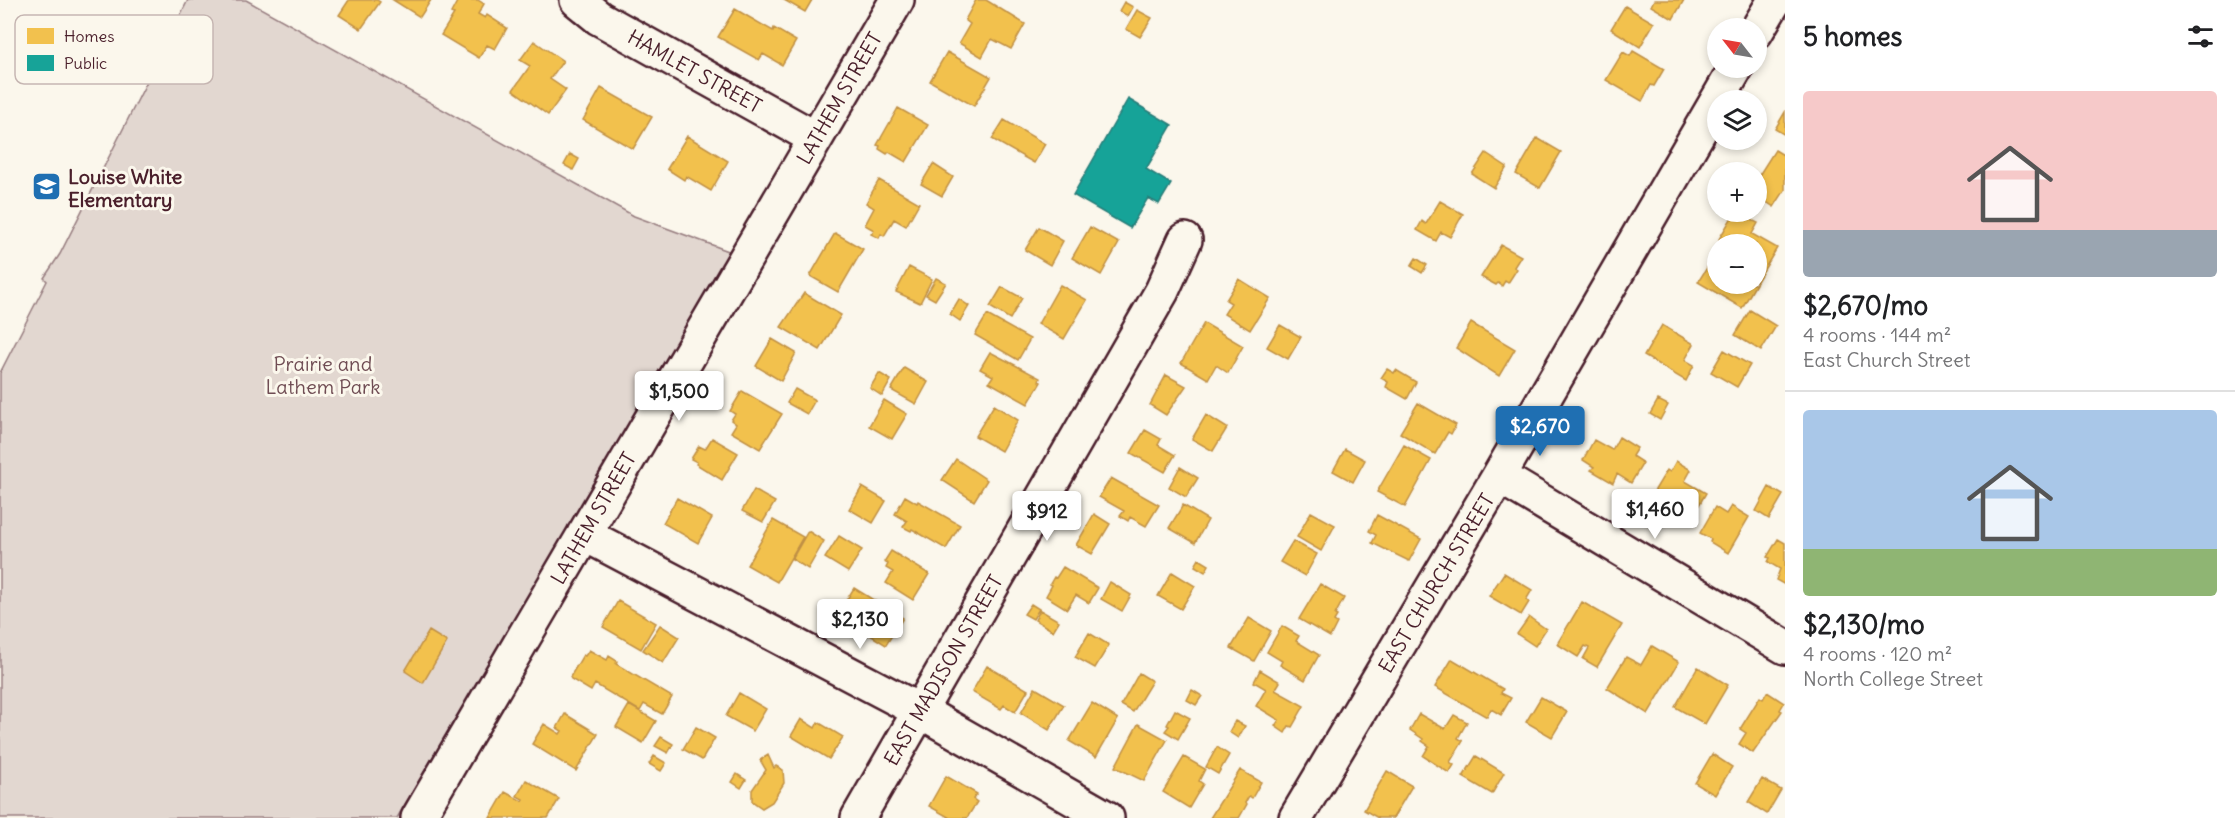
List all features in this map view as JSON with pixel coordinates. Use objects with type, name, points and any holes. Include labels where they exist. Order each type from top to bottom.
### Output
[{"type":"street","name":"HAMLET STREET","points":[[577,0],[599,18],[815,138]]},
{"type":"street","name":"LATHEM STREET","points":[[418,818],[897,0]]},
{"type":"street","points":[[1764,18],[1775,0]]},
{"type":"street","name":"EAST CHURCH STREET","points":[[1296,818],[1499,476],[1730,78]]},
{"type":"street","name":"EAST MADISON STREET","points":[[858,818],[1162,291],[1185,240]]},
{"type":"street","points":[[1499,476],[1785,647]]},
{"type":"street","points":[[584,534],[920,711],[1107,818]]},
{"type":"green space","name":"Prairie and Lathem Park","points":[[188,0],[246,0],[634,216],[731,252],[397,818],[0,818],[0,373],[47,281],[44,278],[60,254],[146,84],[213,84],[213,15],[180,15]]},
{"type":"building: Homes","points":[[349,0],[377,0],[380,2],[361,29],[339,15]]},
{"type":"building: Homes","points":[[393,0],[431,0],[420,17]]},
{"type":"building: Homes","points":[[458,0],[478,0],[484,4],[478,14],[485,18],[487,15],[507,28],[495,49],[487,45],[479,58],[441,35],[454,14],[451,13]]},
{"type":"building: Homes","points":[[784,0],[812,0],[805,12]]},
{"type":"building: Homes","points":[[976,0],[986,0],[1025,24],[1011,49],[992,39],[982,57],[959,43],[970,24],[965,20]]},
{"type":"building: Homes","points":[[1654,0],[1684,0],[1673,19],[1651,6]]},
{"type":"building: Homes","points":[[1124,2],[1133,7],[1128,16],[1119,11]]},
{"type":"building: Homes","points":[[1625,6],[1654,23],[1640,47],[1611,29]]},
{"type":"building: Homes","points":[[735,9],[773,31],[774,28],[796,41],[782,65],[763,54],[759,60],[718,37]]},
{"type":"building: Homes","points":[[1137,10],[1152,18],[1140,37],[1126,29]]},
{"type":"building: Homes","points":[[534,41],[563,61],[550,79],[566,90],[548,115],[513,90],[530,66],[520,60]]},
{"type":"building: Homes","points":[[1633,51],[1664,69],[1642,101],[1606,80],[1623,52],[1630,56]]},
{"type":"building: Homes","points":[[947,52],[991,77],[974,106],[930,81]]},
{"type":"building: Homes","points":[[601,88],[652,117],[633,149],[583,120]]},
{"type":"building: Homes","points":[[898,108],[928,125],[906,162],[889,152],[887,154],[877,145]]},
{"type":"building: Homes","points":[[1785,112],[1785,135],[1775,129]]},
{"type":"building: Homes","points":[[1004,120],[1045,144],[1034,163],[992,139]]},
{"type":"building: Homes","points":[[687,136],[728,161],[711,191],[686,176],[684,180],[667,169]]},
{"type":"building: Homes","points":[[1537,138],[1561,152],[1540,188],[1516,174]]},
{"type":"building: Homes","points":[[1775,150],[1785,156],[1785,190],[1774,207],[1767,202],[1767,163]]},
{"type":"building: Homes","points":[[1486,153],[1507,167],[1494,188],[1472,174]]},
{"type":"building: Homes","points":[[570,154],[579,159],[573,170],[564,165]]},
{"type":"building: Homes","points":[[933,164],[953,177],[942,196],[921,184]]},
{"type":"building: Homes","points":[[879,180],[919,203],[906,226],[894,219],[884,236],[881,234],[879,238],[871,234],[874,230],[865,225],[874,208],[866,203]]},
{"type":"building: Homes","points":[[1440,201],[1463,214],[1450,237],[1441,232],[1436,241],[1417,230],[1422,221],[1426,224]]},
{"type":"building: Homes","points":[[1729,222],[1758,223],[1752,234],[1722,234]]},
{"type":"building: Homes","points":[[1039,227],[1063,241],[1050,265],[1025,250]]},
{"type":"building: Homes","points":[[1090,227],[1119,243],[1101,275],[1072,258]]},
{"type":"building: Homes","points":[[835,233],[863,249],[838,292],[810,276]]},
{"type":"building: Homes","points":[[1767,242],[1777,248],[1767,265]]},
{"type":"building: Homes","points":[[1501,245],[1521,256],[1514,267],[1517,269],[1508,283],[1505,281],[1502,286],[1481,277]]},
{"type":"building: Homes","points":[[1416,258],[1427,265],[1422,273],[1411,266]]},
{"type":"building: Homes","points":[[909,267],[932,279],[920,303],[896,292]]},
{"type":"building: Homes","points":[[1707,268],[1707,287],[1698,282]]},
{"type":"building: Homes","points":[[936,278],[946,283],[935,300],[926,295]]},
{"type":"building: Homes","points":[[1239,279],[1270,298],[1250,330],[1224,314],[1231,303],[1226,300]]},
{"type":"building: Homes","points":[[1060,285],[1087,300],[1064,339],[1038,324]]},
{"type":"building: Homes","points":[[1002,287],[1022,298],[1010,319],[990,307]]},
{"type":"building: Homes","points":[[804,293],[841,315],[820,350],[781,327]]},
{"type":"building: Homes","points":[[1718,294],[1750,294],[1742,308]]},
{"type":"building: Homes","points":[[959,299],[969,306],[960,321],[950,314]]},
{"type":"building: Homes","points":[[1750,310],[1776,326],[1761,351],[1735,335]]},
{"type":"building: Homes","points":[[987,315],[1030,339],[1018,360],[975,335]]},
{"type":"building: Homes","points":[[1204,323],[1243,346],[1228,373],[1216,365],[1208,379],[1181,363]]},
{"type":"building: Homes","points":[[1471,323],[1515,349],[1499,376],[1456,348]]},
{"type":"building: Homes","points":[[1280,325],[1301,337],[1288,359],[1267,347]]},
{"type":"building: Homes","points":[[1662,325],[1694,344],[1685,360],[1694,365],[1686,381],[1644,356]]},
{"type":"building: Homes","points":[[772,339],[796,353],[781,381],[756,366]]},
{"type":"building: Homes","points":[[1724,350],[1750,365],[1737,387],[1711,372]]},
{"type":"building: Homes","points":[[990,352],[1040,378],[1041,382],[1028,404],[989,382],[993,376],[980,369]]},
{"type":"building: Homes","points":[[904,368],[928,382],[916,404],[891,390]]},
{"type":"building: Homes","points":[[1387,369],[1394,373],[1396,370],[1416,382],[1407,399],[1386,387],[1388,382],[1381,378]]},
{"type":"building: Homes","points":[[879,373],[891,380],[882,396],[870,388]]},
{"type":"building: Homes","points":[[1166,375],[1186,386],[1166,415],[1150,405]]},
{"type":"building: Homes","points":[[795,389],[815,400],[807,414],[787,403]]},
{"type":"building: Homes","points":[[742,391],[782,414],[760,449],[731,432],[736,424],[731,420],[735,414],[730,411]]},
{"type":"building: Homes","points":[[884,400],[907,414],[892,439],[869,426]]},
{"type":"building: Homes","points":[[1658,400],[1668,405],[1660,420],[1650,414]]},
{"type":"building: Homes","points":[[1418,403],[1456,425],[1451,434],[1448,432],[1435,454],[1400,433]]},
{"type":"building: Homes","points":[[994,405],[1018,420],[1001,451],[975,436]]},
{"type":"building: Homes","points":[[1206,415],[1227,428],[1213,451],[1192,439]]},
{"type":"building: Homes","points":[[1145,430],[1161,439],[1158,445],[1175,455],[1165,472],[1131,453]]},
{"type":"building: Homes","points":[[1619,437],[1637,448],[1632,456],[1643,463],[1631,483],[1617,474],[1613,483],[1591,470],[1594,467],[1583,460],[1594,440],[1612,450]]},
{"type":"building: Homes","points":[[712,438],[738,453],[722,480],[691,459],[699,446],[705,449]]},
{"type":"building: Homes","points":[[1404,445],[1431,460],[1405,507],[1377,492]]},
{"type":"building: Homes","points":[[1345,449],[1365,460],[1353,482],[1333,471]]},
{"type":"building: Homes","points":[[956,459],[987,480],[974,501],[942,480]]},
{"type":"building: Homes","points":[[1676,461],[1691,470],[1685,481],[1706,493],[1688,524],[1665,510],[1664,513],[1647,503],[1667,470],[1670,472]]},
{"type":"building: Homes","points":[[1180,467],[1198,478],[1186,497],[1169,487]]},
{"type":"building: Homes","points":[[1111,478],[1159,505],[1146,526],[1130,517],[1128,521],[1120,516],[1124,511],[1099,497]]},
{"type":"building: Homes","points":[[862,487],[886,501],[873,523],[849,509]]},
{"type":"building: Homes","points":[[1769,487],[1783,495],[1769,519],[1756,511]]},
{"type":"building: Homes","points":[[754,490],[775,502],[763,522],[742,511]]},
{"type":"building: Homes","points":[[905,496],[960,525],[946,549],[912,529],[911,531],[903,527],[907,521],[895,514]]},
{"type":"building: Homes","points":[[677,498],[712,518],[698,543],[663,523]]},
{"type":"building: Homes","points":[[1183,505],[1208,520],[1195,543],[1169,528]]},
{"type":"building: Homes","points":[[1731,506],[1749,517],[1728,553],[1700,533],[1715,507],[1726,514]]},
{"type":"building: Homes","points":[[1311,512],[1335,525],[1321,551],[1297,537]]},
{"type":"building: Homes","points":[[1094,514],[1110,524],[1092,554],[1076,545]]},
{"type":"building: Homes","points":[[1377,515],[1421,539],[1409,561],[1372,543],[1376,535],[1369,531]]},
{"type":"building: Homes","points":[[773,520],[803,537],[777,582],[747,565]]},
{"type":"building: Homes","points":[[808,531],[824,541],[808,569],[792,559]]},
{"type":"building: Homes","points":[[839,536],[862,550],[848,572],[825,558]]},
{"type":"building: Homes","points":[[1778,539],[1785,543],[1785,585],[1776,580],[1780,569],[1768,562],[1770,558],[1767,557]]},
{"type":"building: Homes","points":[[1293,541],[1317,554],[1305,576],[1280,562]]},
{"type":"building: Homes","points":[[891,551],[929,574],[913,600],[886,583],[893,572],[886,568],[888,564],[884,562]]},
{"type":"building: Homes","points":[[1199,559],[1209,565],[1205,572],[1195,566]]},
{"type":"building: Homes","points":[[1063,567],[1098,588],[1089,603],[1076,595],[1067,609],[1046,596],[1054,577],[1056,578]]},
{"type":"building: Homes","points":[[1172,572],[1195,586],[1181,609],[1158,596]]},
{"type":"building: Homes","points":[[1504,573],[1532,590],[1526,600],[1529,602],[1521,615],[1489,596]]},
{"type":"building: Homes","points":[[1110,582],[1131,595],[1122,611],[1101,599]]},
{"type":"building: Homes","points":[[1320,584],[1344,598],[1335,615],[1337,616],[1334,621],[1337,623],[1330,637],[1299,619]]},
{"type":"building: Homes","points":[[854,588],[903,618],[886,645],[867,633],[866,636],[847,625],[849,622],[837,615]]},
{"type":"building: Homes","points":[[618,601],[656,623],[641,649],[603,627]]},
{"type":"building: Homes","points":[[1582,602],[1622,625],[1597,667],[1583,659],[1589,648],[1585,646],[1578,657],[1557,644]]},
{"type":"building: Homes","points":[[1031,604],[1039,609],[1033,619],[1024,614]]},
{"type":"building: Homes","points":[[1040,610],[1059,621],[1053,631],[1035,620]]},
{"type":"building: Homes","points":[[1529,617],[1546,629],[1535,646],[1517,634]]},
{"type":"building: Homes","points":[[1249,618],[1271,631],[1254,661],[1231,648]]},
{"type":"building: Homes","points":[[660,625],[679,637],[663,663],[643,650]]},
{"type":"building: Homes","points":[[1282,626],[1299,636],[1296,641],[1319,655],[1305,680],[1280,665],[1282,661],[1267,652]]},
{"type":"building: Homes","points":[[429,631],[447,642],[423,683],[405,671]]},
{"type":"building: Homes","points":[[1089,633],[1109,645],[1095,668],[1075,657]]},
{"type":"building: Homes","points":[[1652,646],[1679,662],[1648,714],[1607,688],[1626,657],[1641,665]]},
{"type":"building: Homes","points":[[589,650],[607,660],[609,656],[617,661],[616,664],[672,697],[662,714],[644,704],[640,711],[595,684],[591,691],[571,679],[583,655],[585,656]]},
{"type":"building: Homes","points":[[1452,659],[1503,689],[1501,693],[1511,698],[1501,715],[1491,709],[1487,717],[1435,687]]},
{"type":"building: Homes","points":[[987,666],[1028,690],[1015,712],[1004,705],[1001,709],[972,692]]},
{"type":"building: Homes","points":[[1698,667],[1728,685],[1705,724],[1675,707]]},
{"type":"building: Homes","points":[[1260,670],[1280,682],[1275,690],[1304,706],[1292,727],[1289,726],[1285,733],[1275,726],[1279,720],[1256,706],[1266,689],[1254,682]]},
{"type":"building: Homes","points":[[1139,673],[1152,681],[1133,712],[1121,705]]},
{"type":"building: Homes","points":[[1035,688],[1064,705],[1049,730],[1021,713]]},
{"type":"building: Homes","points":[[1192,690],[1202,696],[1196,705],[1187,700]]},
{"type":"building: Homes","points":[[1767,692],[1784,703],[1780,710],[1782,711],[1753,753],[1739,744],[1746,733],[1740,729],[1760,697],[1763,699]]},
{"type":"building: Homes","points":[[739,693],[766,709],[753,731],[726,716]]},
{"type":"building: Homes","points":[[1541,697],[1567,712],[1552,737],[1526,722]]},
{"type":"building: Homes","points":[[1092,703],[1118,719],[1096,757],[1069,741]]},
{"type":"building: Homes","points":[[629,705],[656,721],[643,743],[616,727]]},
{"type":"building: Homes","points":[[1175,710],[1190,718],[1178,739],[1165,731]]},
{"type":"building: Homes","points":[[565,714],[598,734],[576,771],[532,744],[544,724],[560,734],[562,731],[557,728]]},
{"type":"building: Homes","points":[[1419,714],[1445,729],[1454,715],[1467,722],[1458,738],[1463,741],[1450,762],[1454,765],[1449,773],[1423,756],[1429,746],[1410,730]]},
{"type":"building: Homes","points":[[801,719],[815,728],[818,722],[843,737],[829,759],[791,736]]},
{"type":"building: Homes","points":[[1235,721],[1245,726],[1238,738],[1229,732]]},
{"type":"building: Homes","points":[[1138,724],[1167,740],[1144,781],[1115,767]]},
{"type":"building: Homes","points":[[696,727],[715,738],[702,760],[683,749]]},
{"type":"building: Homes","points":[[661,737],[673,744],[668,753],[655,746]]},
{"type":"building: Homes","points":[[1217,747],[1229,755],[1218,774],[1206,767]]},
{"type":"building: Homes","points":[[1712,754],[1732,767],[1715,795],[1695,783]]},
{"type":"building: Homes","points":[[768,755],[774,768],[776,766],[783,770],[784,783],[772,802],[762,808],[752,801],[752,790],[766,770],[760,760]]},
{"type":"building: Homes","points":[[654,756],[666,763],[661,771],[649,764]]},
{"type":"building: Homes","points":[[1476,756],[1504,773],[1492,794],[1463,777]]},
{"type":"building: Homes","points":[[1184,757],[1205,769],[1199,781],[1203,784],[1189,808],[1163,792]]},
{"type":"building: Homes","points":[[1240,770],[1261,782],[1252,798],[1249,796],[1239,818],[1210,818]]},
{"type":"building: Homes","points":[[1387,771],[1412,786],[1393,818],[1378,818],[1364,810]]},
{"type":"building: Homes","points":[[737,774],[746,780],[741,788],[732,782]]},
{"type":"building: Homes","points":[[946,776],[977,794],[973,799],[977,802],[967,818],[950,818],[929,806]]},
{"type":"building: Homes","points":[[1762,779],[1781,790],[1767,814],[1748,802]]},
{"type":"building: Homes","points":[[526,780],[559,799],[548,818],[490,818],[505,792],[522,801],[523,799],[517,796]]},
{"type":"building: Public","points":[[1128,99],[1172,125],[1146,169],[1171,184],[1159,204],[1148,198],[1130,228],[1073,195]]},
{"type":"place","name":"Louise White Elementary","points":[[47,187]]}]
